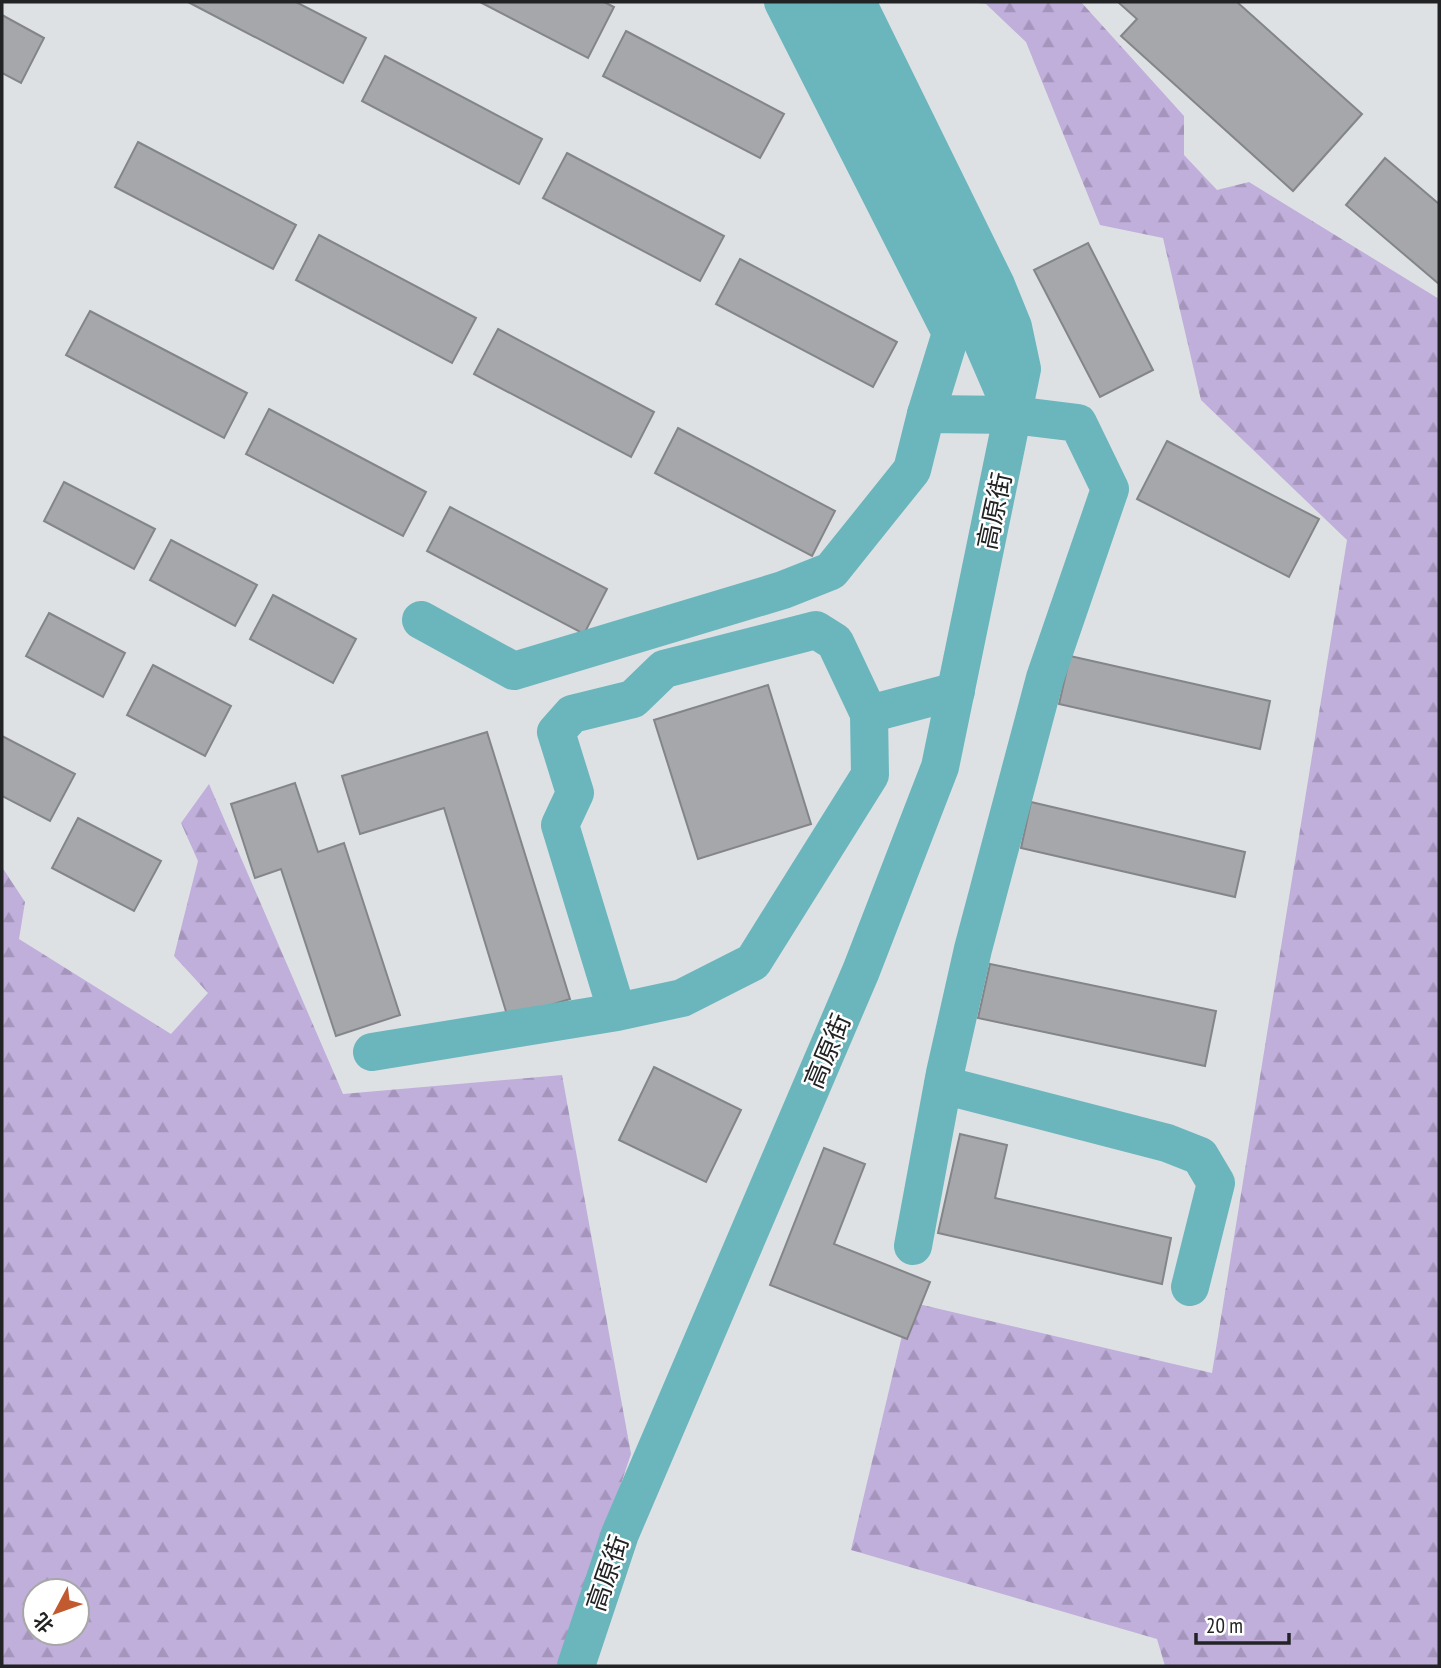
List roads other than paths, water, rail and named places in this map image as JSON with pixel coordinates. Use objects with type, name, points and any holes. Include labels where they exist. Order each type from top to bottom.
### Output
[{"type":"street","points":[[421,620],[514,671],[783,590],[831,571],[912,470],[951,332],[783,2]]},
{"type":"street","points":[[819,2],[965,302],[1014,415]]},
{"type":"street","name":"高原街","points":[[576,1666],[620,1534],[866,958],[940,767],[1022,369],[1013,327],[996,285],[857,2]]},
{"type":"street","points":[[913,1247],[943,1084],[973,949],[1045,678],[1110,489],[1078,423],[1014,415],[926,414]]},
{"type":"street","points":[[372,1052],[617,1012],[682,998],[753,962],[870,775],[869,714],[835,642],[816,630],[664,669],[633,699],[572,714],[556,732],[575,793],[560,825],[617,1012]]},
{"type":"street","points":[[869,714],[956,691]]},
{"type":"street","points":[[943,1084],[1167,1143],[1200,1156],[1216,1182],[1190,1287]]}]
